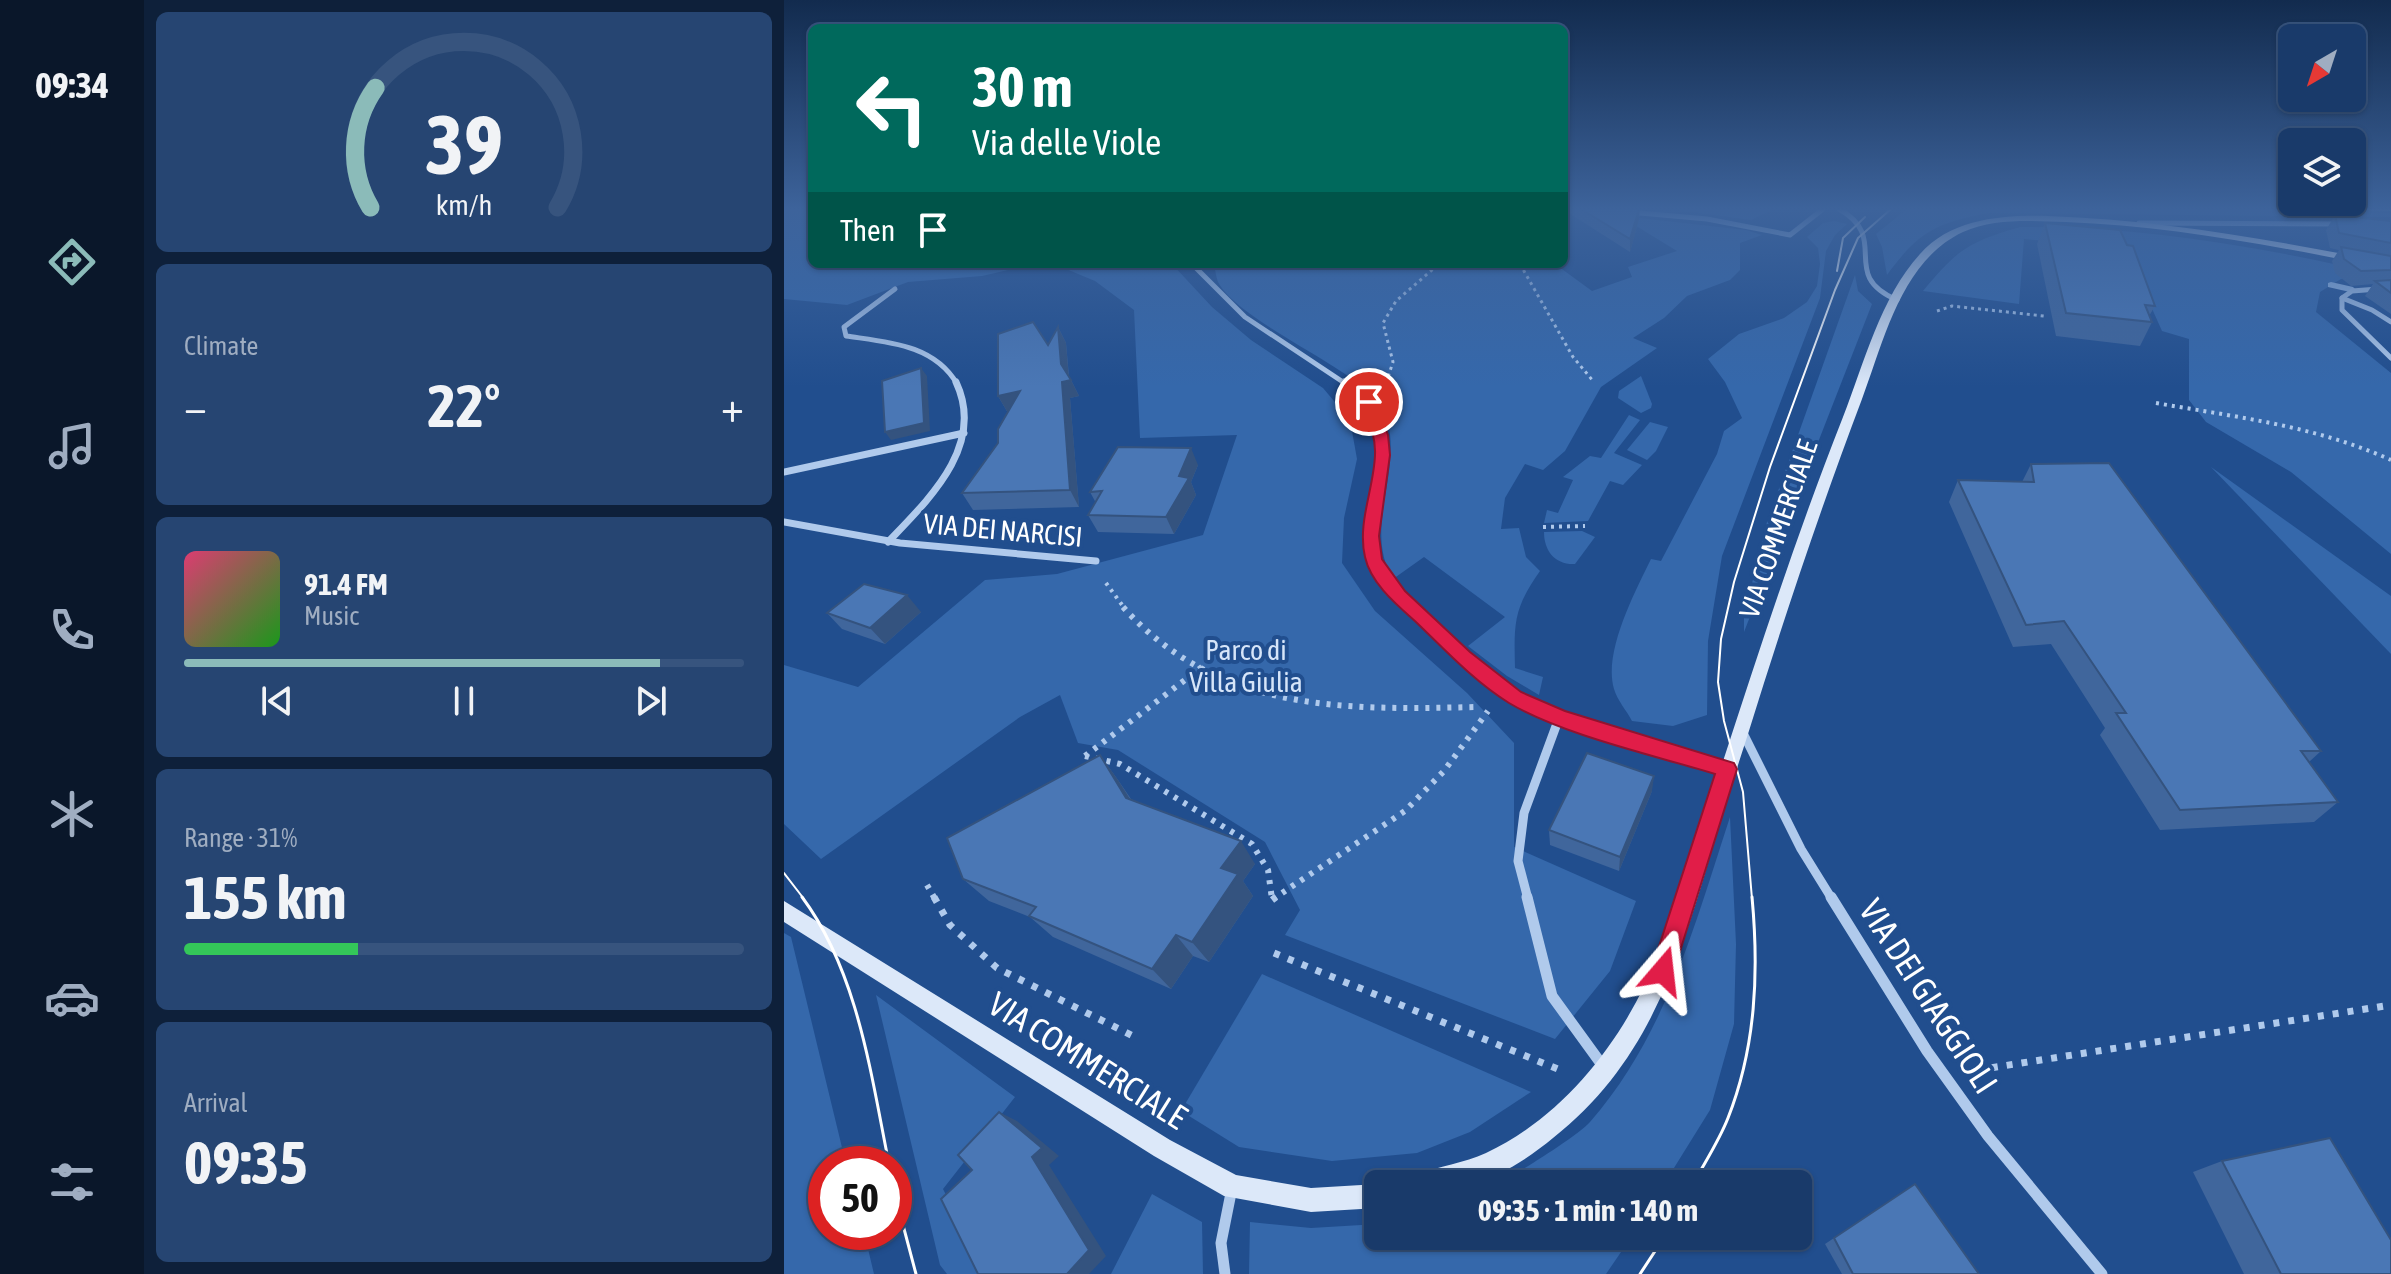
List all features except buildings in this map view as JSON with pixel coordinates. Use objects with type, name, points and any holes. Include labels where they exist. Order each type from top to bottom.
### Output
[{"type":"main road","name":"VIA COMMERCIALE","points":[[1468,1170],[1496,1161],[1541,1132],[1599,1076],[1633,1032],[1663,971],[1740,728],[1831,464],[1897,300],[1915,268]]},
{"type":"main road","name":"VIA COMMERCIALE","points":[[784,911],[1162,1148],[1233,1187],[1311,1200],[1364,1197]]},
{"type":"street","points":[[1196,268],[1245,317],[1325,367],[1369,402],[1381,435],[1382,455],[1371,536],[1373,559],[1382,577],[1398,596],[1495,683],[1515,697],[1559,718],[1727,769]]},
{"type":"street","points":[[1866,268],[1870,284],[1897,300]]},
{"type":"street","points":[[2342,298],[2352,291],[2391,288]]},
{"type":"street","name":"VIA DEI NARCISI","points":[[888,542],[938,488],[960,454],[964,433],[962,397],[957,381],[944,365],[924,353],[846,336],[844,327],[895,289]]},
{"type":"street","points":[[2342,298],[2372,310],[2391,322]]},
{"type":"street","points":[[2342,298],[2342,310],[2391,358]]},
{"type":"street","points":[[784,472],[964,433]]},
{"type":"street","name":"VIA DEI NARCISI","points":[[784,522],[848,537],[1096,561]]},
{"type":"street","points":[[1559,718],[1524,813],[1518,861],[1530,919],[1552,996],[1599,1076]]},
{"type":"street","name":"VIA DEI GIAGGIOLI","points":[[1740,728],[1801,849],[1879,977],[1988,1136],[2102,1274]]},
{"type":"street","points":[[1225,1274],[1221,1243],[1233,1187]]},
{"type":"path","points":[[1369,402],[1392,375],[1392,355],[1383,323],[1396,301],[1434,268]]},
{"type":"path","points":[[1523,268],[1573,357],[1594,382]]},
{"type":"path","points":[[1937,311],[1952,306],[2044,316]]},
{"type":"path","points":[[2156,403],[2299,429],[2347,441],[2391,460]]},
{"type":"path","points":[[1543,527],[1585,526]]},
{"type":"path","name":"VIA DEI NARCISI","points":[[1096,561],[1110,590],[1136,622],[1202,667],[1251,690],[1321,703],[1369,707],[1491,707],[1433,782],[1392,821],[1304,875],[1272,900],[1268,870],[1252,844],[1120,764],[1085,756],[1202,667]]},
{"type":"path","points":[[927,885],[950,925],[997,968],[1139,1039]]},
{"type":"path","points":[[1274,953],[1599,1076]]},
{"type":"path","points":[[1944,1075],[2391,1005]]},
{"type":"green space","points":[[784,268],[1015,268],[982,276],[908,282],[847,305],[784,299]]},
{"type":"green space","name":"Parco di Villa Giulia","points":[[1065,268],[1176,268],[1212,307],[1251,340],[1323,388],[1350,420],[1357,459],[1344,518],[1342,563],[1375,611],[1467,693],[1514,743],[1514,847],[1636,901],[1610,971],[1555,1039],[1285,935],[1300,910],[1265,842],[1118,750],[1078,743],[1060,695],[1020,717],[821,859],[784,824],[784,665],[858,687],[985,580],[1057,574],[1203,535],[1237,435],[1140,438],[1134,310],[1095,281]]},
{"type":"green space","points":[[1215,268],[1561,268],[1592,291],[1632,277],[1629,268],[1740,268],[1730,280],[1687,296],[1664,318],[1633,338],[1657,348],[1601,387],[1565,451],[1543,470],[1525,464],[1505,498],[1501,529],[1519,528],[1526,557],[1540,571],[1520,607],[1515,640],[1515,668],[1543,677],[1539,695],[1507,676],[1468,646],[1505,617],[1424,557],[1393,579],[1384,558],[1381,536],[1391,445],[1388,423],[1377,399],[1342,372],[1242,308],[1218,282]]},
{"type":"green space","points":[[1819,268],[1824,268],[1820,298],[1722,556],[1708,641],[1707,715],[1673,726],[1632,721],[1615,693],[1612,674],[1622,622],[1651,559],[1661,561],[1717,454],[1724,431],[1742,418],[1725,382],[1708,359],[1739,334],[1784,318],[1807,302],[1817,286]]},
{"type":"green space","points":[[1943,268],[2022,268],[2019,304],[1923,291]]},
{"type":"green space","points":[[2134,268],[2354,268],[2388,276],[2341,279],[2320,292],[2316,312],[2391,373],[2391,554],[2291,472],[2206,422],[2189,400],[2189,339],[2162,331]]},
{"type":"green space","points":[[1855,275],[1858,291],[1872,304],[1744,632],[1744,616],[1767,522]]},
{"type":"green space","points":[[1641,376],[1652,404],[1651,408],[1641,413],[1618,398],[1619,391]]},
{"type":"green space","points":[[1629,415],[1640,420],[1614,453],[1642,465],[1623,485],[1610,481],[1588,521],[1544,523],[1547,510],[1558,513],[1573,480],[1563,477],[1590,456],[1601,458]]},
{"type":"green space","points":[[1650,422],[1668,427],[1656,451],[1647,460],[1627,450]]},
{"type":"green space","points":[[2211,467],[2391,596],[2391,654]]},
{"type":"green space","points":[[1582,531],[1595,537],[1575,564],[1552,556],[1544,532]]},
{"type":"green space","points":[[1730,817],[1736,944],[1734,1024],[1710,1110],[1673,1170],[1521,1170],[1583,1129],[1616,1088],[1639,1053],[1658,1015],[1704,898]]},
{"type":"green space","points":[[784,933],[791,937],[842,1146],[808,1146],[808,1250],[868,1250],[874,1274],[784,1274]]},
{"type":"green space","points":[[1262,974],[1531,1092],[1470,1132],[1417,1153],[1332,1161],[1239,1147],[1181,1111]]},
{"type":"green space","points":[[876,995],[1015,1097],[943,1189],[986,1274],[947,1274],[940,1265]]},
{"type":"green space","points":[[1152,1194],[1202,1222],[1203,1274],[1111,1274]]},
{"type":"green space","points":[[1250,1222],[1311,1228],[1364,1225],[1364,1250],[1622,1250],[1606,1274],[1249,1274]]},
{"type":"waterway","points":[[2331,285],[2350,289]]},
{"type":"tram line","points":[[1752,899],[1743,792],[1724,721],[1718,682],[1721,639],[1734,582],[1770,467],[1845,268]]},
{"type":"tram line","points":[[784,873],[804,899]]},
{"type":"tram line","points":[[802,897],[821,926],[849,991],[860,1025],[885,1146]]},
{"type":"tram line","points":[[1701,1170],[1724,1127],[1745,1064],[1755,981],[1752,897]]},
{"type":"tram line","points":[[910,1250],[916,1274]]},
{"type":"tram line","points":[[1640,1274],[1656,1250]]},
{"type":"route","points":[[1369,402],[1381,435],[1382,455],[1371,536],[1373,559],[1382,577],[1398,596],[1464,657],[1515,697],[1559,718],[1727,769],[1663,971]]}]
